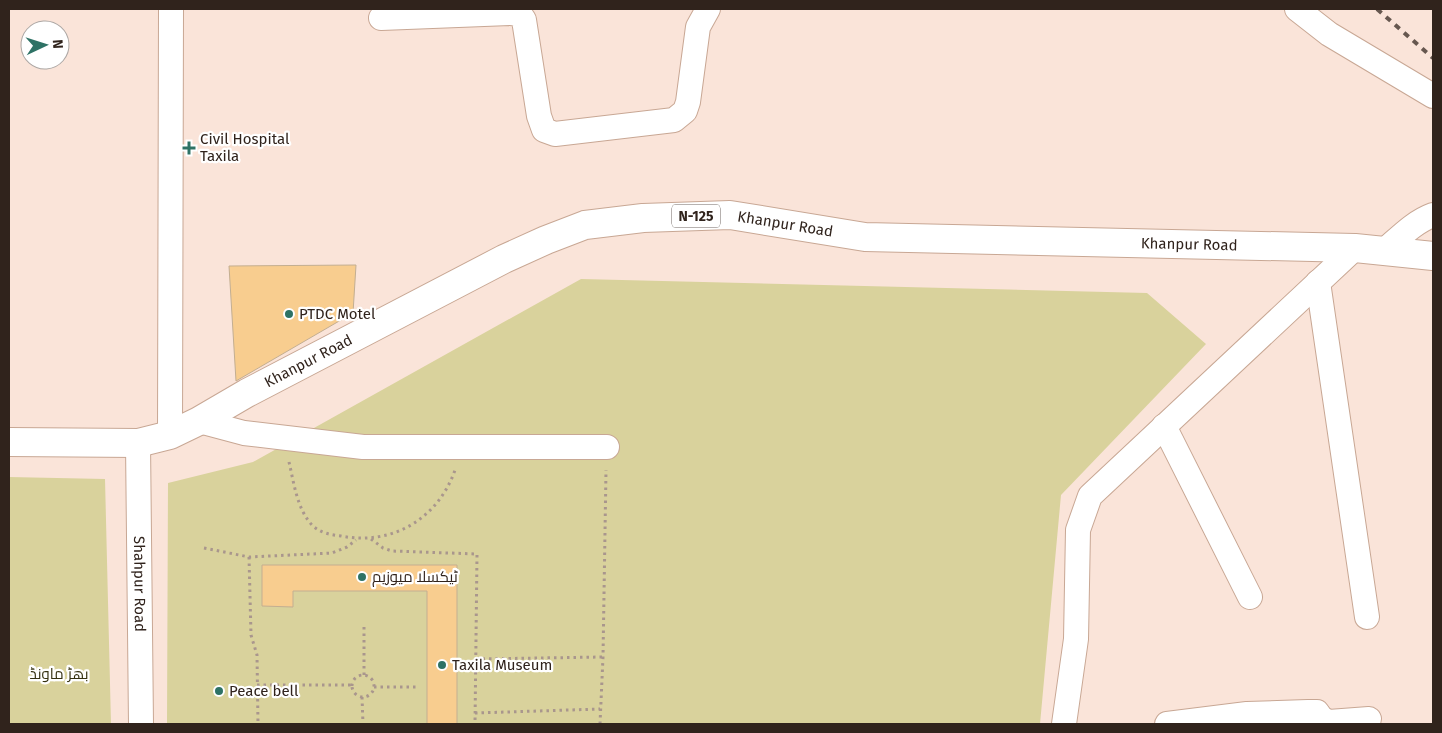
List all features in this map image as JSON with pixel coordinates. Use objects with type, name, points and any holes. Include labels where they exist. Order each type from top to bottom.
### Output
[{"type":"highway","name":"Khanpur Road","points":[[9,442],[138,443],[170,435],[504,258],[585,225],[643,218],[730,215],[865,237],[1355,248],[1433,256]]},
{"type":"street","points":[[170,435],[171,9]]},
{"type":"street","points":[[381,18],[520,14],[524,20],[539,116],[544,130],[555,134],[674,120],[685,111],[688,102],[698,27],[708,9]]},
{"type":"street","points":[[1297,9],[1329,34],[1433,96]]},
{"type":"street","points":[[1385,250],[1406,231],[1424,218],[1433,215]]},
{"type":"street","points":[[1064,724],[1076,639],[1078,530],[1090,496],[1355,248]]},
{"type":"street","points":[[1318,282],[1366,617]]},
{"type":"street","points":[[199,421],[244,433],[364,448],[606,447]]},
{"type":"street","points":[[1164,426],[1250,598]]},
{"type":"street","name":"Shahpur Road","points":[[138,443],[141,724]]},
{"type":"street","points":[[1166,724],[1317,712],[1322,719],[1330,722],[1369,719]]},
{"type":"path","points":[[283,437],[297,494],[304,512],[314,526],[326,534],[356,539],[385,537],[412,526],[427,513],[446,488],[452,477],[461,448]]},
{"type":"path","points":[[600,724],[603,657],[606,447]]},
{"type":"path","points":[[371,538],[383,548],[392,551],[477,554],[475,724]]},
{"type":"path","points":[[204,548],[249,557],[332,553],[347,547],[356,539]]},
{"type":"path","points":[[249,557],[251,635],[257,655],[258,724]]},
{"type":"path","points":[[364,626],[364,675]]},
{"type":"path","points":[[476,659],[603,657]]},
{"type":"path","points":[[364,675],[370,677],[374,687],[368,696],[362,697],[353,691],[352,685],[354,679],[364,675]]},
{"type":"path","points":[[257,685],[352,685]]},
{"type":"path","points":[[374,687],[418,687]]},
{"type":"path","points":[[362,697],[363,724]]},
{"type":"path","points":[[476,713],[600,709]]},
{"type":"green space","points":[[581,279],[1147,293],[1206,344],[1061,495],[1040,724],[167,724],[168,483],[253,462]]},
{"type":"green space","name":"بھڑ ماونڈ","points":[[9,477],[105,479],[111,724],[9,724]]},
{"type":"building","points":[[356,265],[353,313],[236,381],[229,266]]},
{"type":"building","name":"Taxila Museum","points":[[262,565],[457,565],[457,724],[427,724],[427,591],[293,591],[293,607],[262,606]]},
{"type":"railway","points":[[1377,9],[1433,58]]},
{"type":"place","name":"Civil Hospital Taxila","points":[[189,148]]},
{"type":"place","name":"PTDC Motel","points":[[289,314]]},
{"type":"place","name":"ٹیکسلا میوزیم","points":[[362,577]]},
{"type":"place","name":"Taxila Museum","points":[[442,665]]},
{"type":"place","name":"Peace bell","points":[[219,691]]}]
